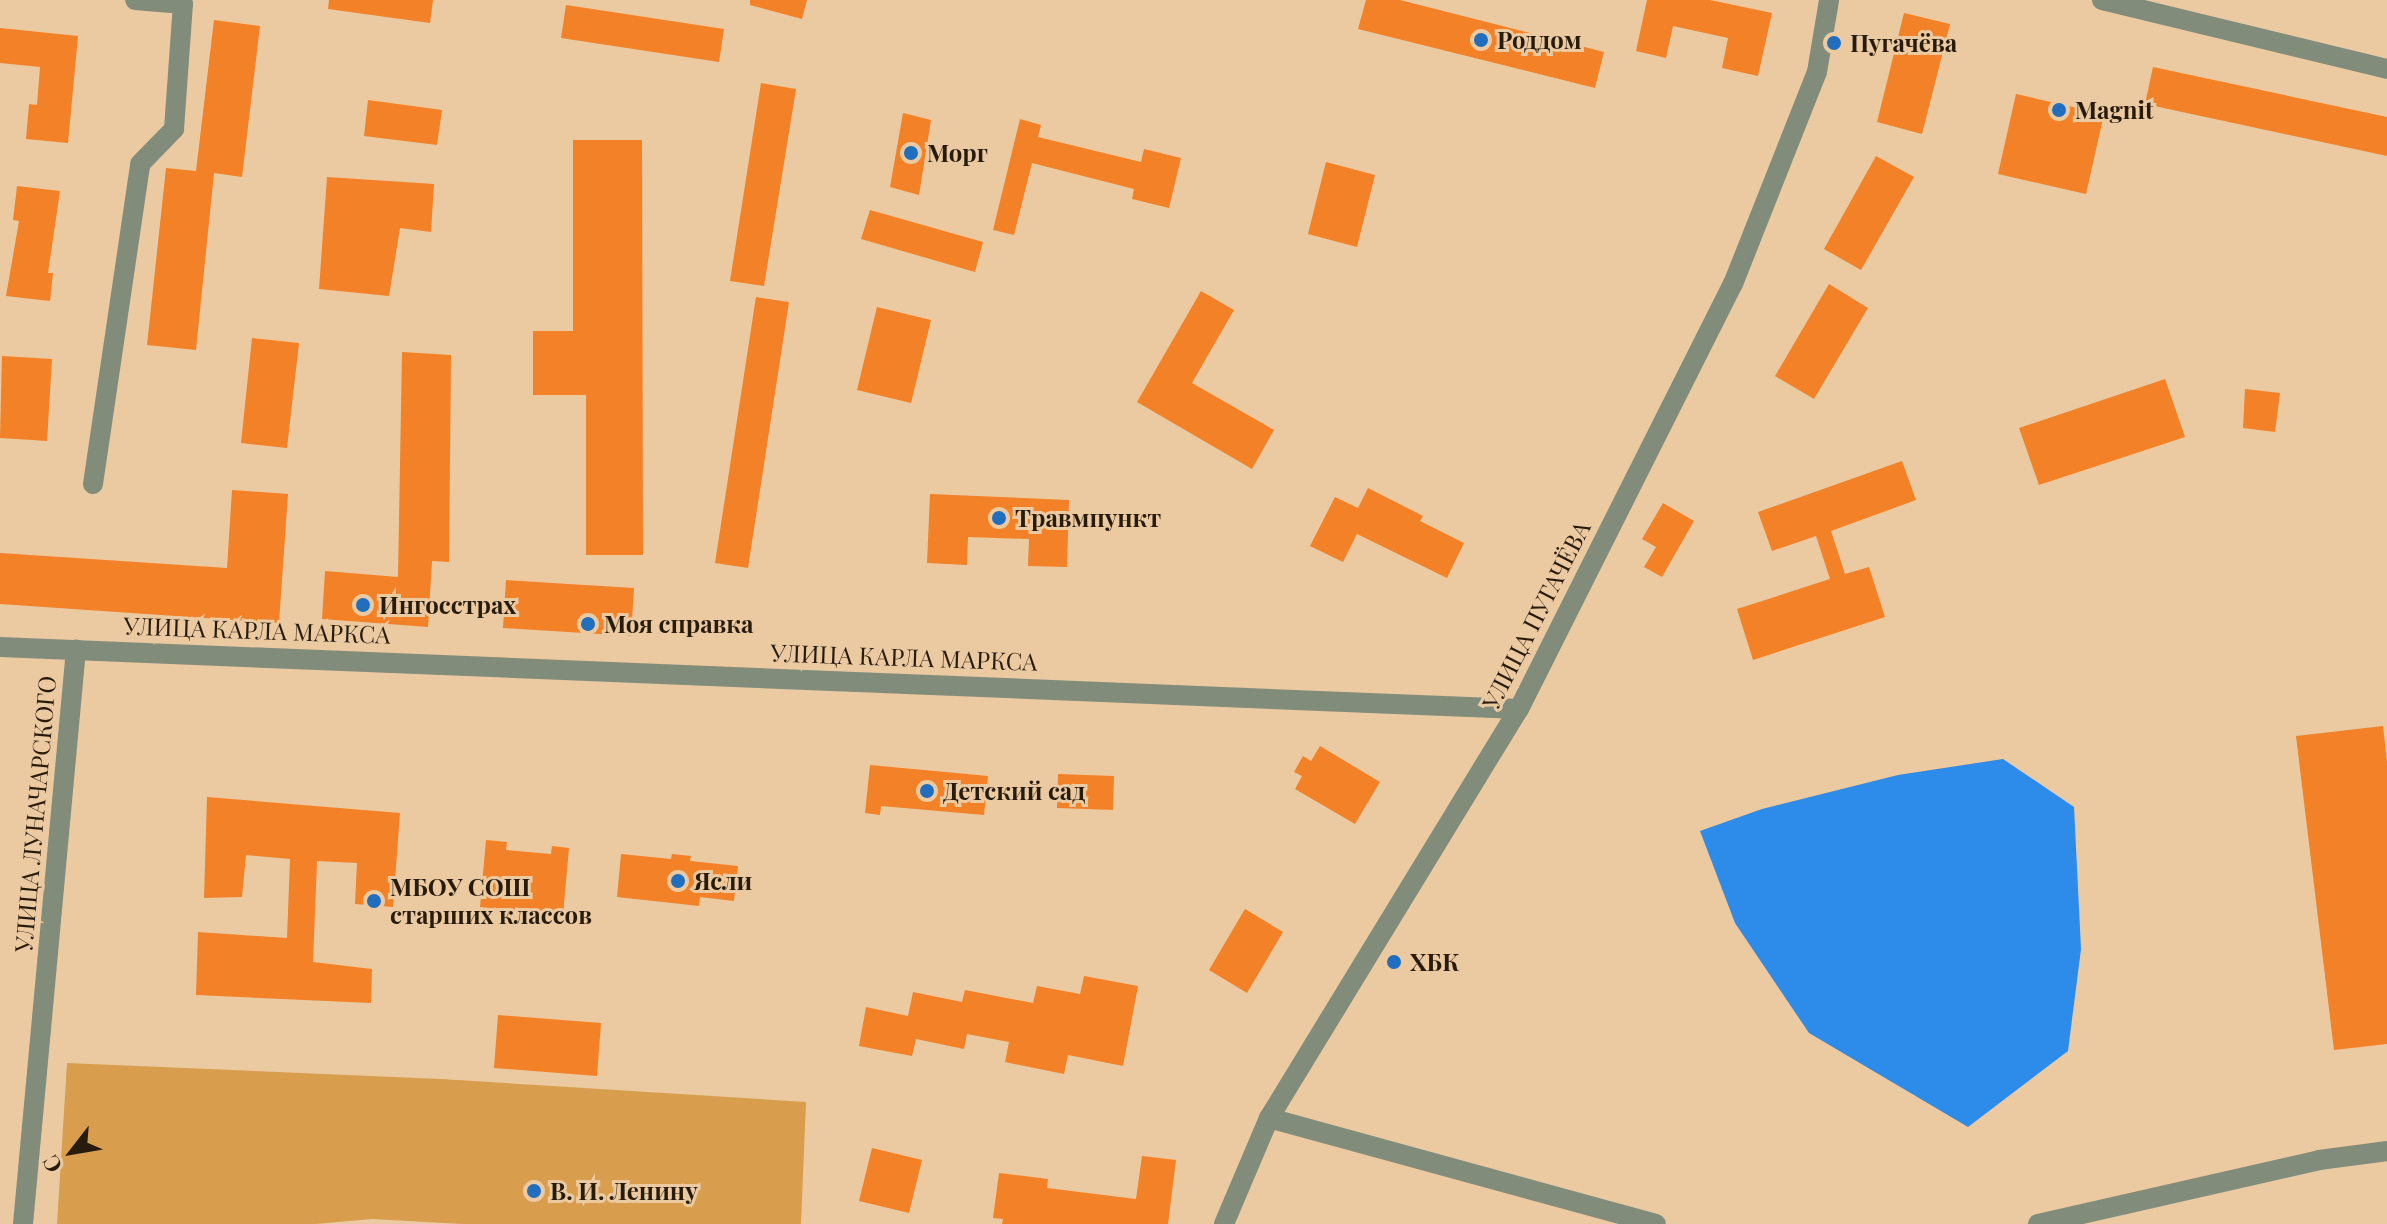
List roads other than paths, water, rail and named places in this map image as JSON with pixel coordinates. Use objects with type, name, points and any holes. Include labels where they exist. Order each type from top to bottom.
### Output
[{"type":"street","points":[[93,484],[140,164],[174,129],[183,4],[135,0]]},
{"type":"street","name":"УЛИЦА ПУГАЧЁВА","points":[[1224,1224],[1269,1118],[1519,709],[1733,284],[1817,72],[1829,0]]},
{"type":"street","points":[[2102,0],[2387,69]]},
{"type":"street","name":"УЛИЦА КАРЛА МАРКСА","points":[[0,647],[1519,709]]},
{"type":"street","name":"УЛИЦА ЛУНАЧАРСКОГО","points":[[23,1224],[76,649]]},
{"type":"street","points":[[1269,1118],[1656,1224]]},
{"type":"street","points":[[2038,1224],[2304,1163],[2387,1151]]},
{"type":"water","points":[[2003,759],[2074,807],[2081,949],[2068,1051],[1968,1127],[1809,1033],[1735,923],[1700,831],[1762,809],[1898,775]]},
{"type":"place","name":"Роддом","points":[[1481,40]]},
{"type":"place","name":"Пугачёва","points":[[1834,43]]},
{"type":"place","name":"Magnit","points":[[2059,110]]},
{"type":"place","name":"Морг","points":[[911,153]]},
{"type":"place","name":"Травмпункт","points":[[999,518]]},
{"type":"place","name":"Ингосстрах","points":[[363,605]]},
{"type":"place","name":"Моя справка","points":[[588,624]]},
{"type":"place","name":"Детский сад","points":[[927,791]]},
{"type":"place","name":"Ясли","points":[[678,881]]},
{"type":"place","name":"МБОУ СОШ старших классов","points":[[374,901]]},
{"type":"place","name":"ХБК","points":[[1394,962]]},
{"type":"place","name":"В. И. Ленину","points":[[534,1191]]}]
